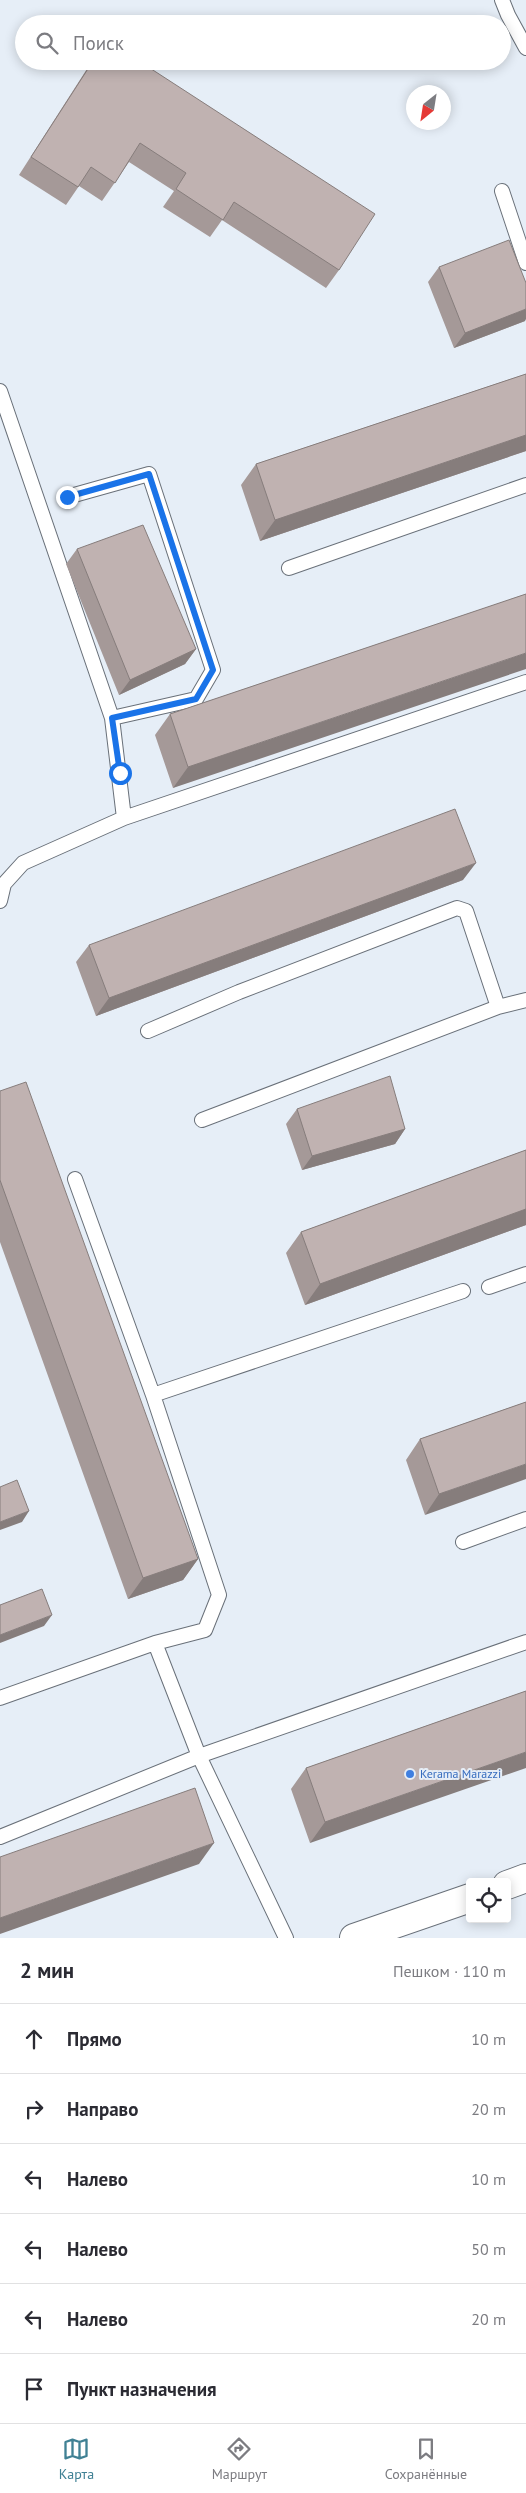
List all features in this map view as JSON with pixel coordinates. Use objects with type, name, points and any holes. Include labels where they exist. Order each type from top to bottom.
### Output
[{"type":"street","points":[[511,1884],[526,1878]]},
{"type":"street","points":[[354,1938],[466,1899]]},
{"type":"lane","points":[[502,0],[508,15]]},
{"type":"lane","points":[[511,20],[526,48]]},
{"type":"lane","points":[[502,190],[526,263]]},
{"type":"lane","points":[[0,392],[112,718],[124,818]]},
{"type":"lane","points":[[67,497],[149,474],[213,670],[196,699],[112,718]]},
{"type":"lane","points":[[289,568],[526,485]]},
{"type":"lane","points":[[0,901],[4,884],[23,863],[124,818],[526,682]]},
{"type":"lane","points":[[148,1031],[239,992],[457,908],[466,911],[498,1007]]},
{"type":"lane","points":[[202,1120],[498,1007],[526,1000]]},
{"type":"lane","points":[[0,1698],[155,1643],[205,1630],[219,1595],[153,1394],[75,1179]]},
{"type":"lane","points":[[489,1287],[526,1274]]},
{"type":"lane","points":[[153,1394],[463,1291]]},
{"type":"lane","points":[[463,1542],[526,1519]]},
{"type":"lane","points":[[0,1837],[199,1756],[526,1642]]},
{"type":"lane","points":[[155,1643],[199,1756],[286,1938]]},
{"type":"building","points":[[87,70],[153,70],[375,214],[339,270],[234,202],[223,220],[176,189],[186,173],[140,143],[115,183],[91,167],[78,187],[31,157]]},
{"type":"building","points":[[509,240],[526,283],[526,309],[465,333],[439,267]]},
{"type":"building","points":[[526,374],[526,435],[275,520],[256,464]]},
{"type":"building","points":[[143,525],[196,649],[130,680],[77,549]]},
{"type":"building","points":[[526,594],[526,653],[188,767],[170,714]]},
{"type":"building","points":[[455,809],[476,863],[109,998],[89,945]]},
{"type":"building","points":[[390,1076],[405,1129],[312,1156],[297,1109]]},
{"type":"building","points":[[26,1082],[198,1559],[143,1578],[0,1180],[0,1091]]},
{"type":"building","points":[[526,1150],[526,1209],[320,1284],[301,1232]]},
{"type":"building","points":[[526,1402],[526,1464],[439,1494],[420,1439]]},
{"type":"building","points":[[17,1480],[29,1511],[0,1522],[0,1487]]},
{"type":"building","points":[[42,1589],[52,1615],[0,1635],[0,1605]]},
{"type":"building","points":[[526,1691],[526,1752],[325,1822],[306,1768]]},
{"type":"building","points":[[195,1788],[214,1843],[0,1918],[0,1857]]},
{"type":"place","name":"Kerama Marazzi","points":[[410,1774]]},
{"type":"route","points":[[67,497],[149,474],[196,624],[213,670],[196,699],[112,718],[120,773]]}]
